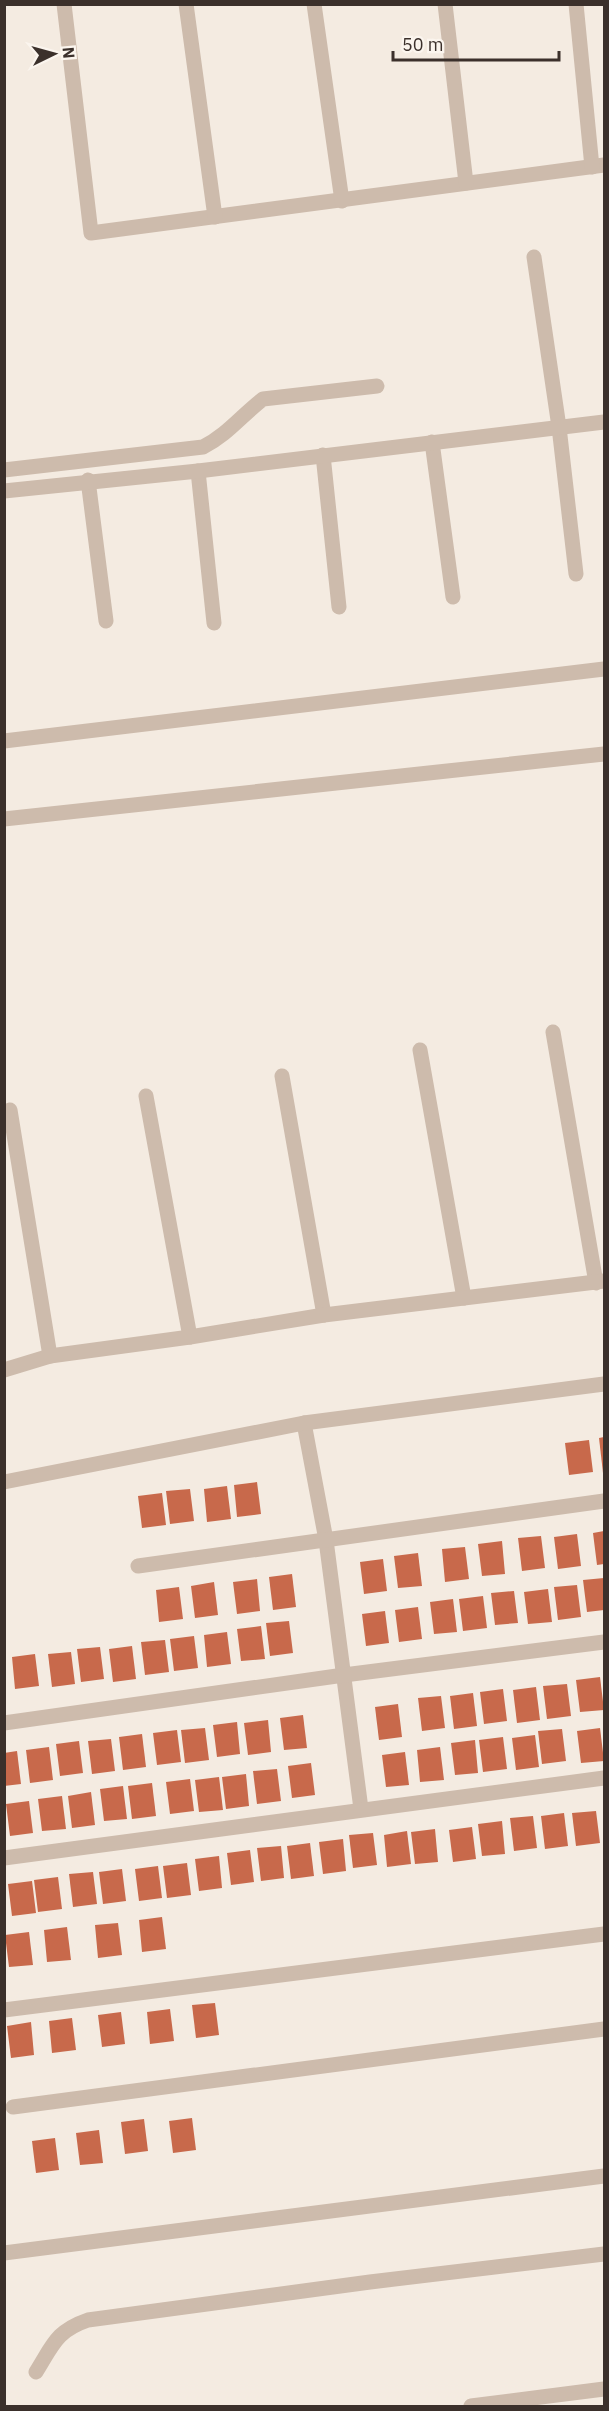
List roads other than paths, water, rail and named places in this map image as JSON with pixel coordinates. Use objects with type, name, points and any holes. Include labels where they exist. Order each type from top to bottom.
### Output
[{"type":"street","points":[[64,4],[91,233],[598,166],[576,4]]},
{"type":"street","points":[[186,4],[215,216]]},
{"type":"street","points":[[314,4],[342,201]]},
{"type":"street","points":[[445,4],[466,183]]},
{"type":"street","points":[[534,257],[559,427],[576,574]]},
{"type":"street","points":[[4,470],[203,447],[219,439],[248,410],[263,399],[377,386]]},
{"type":"street","points":[[4,491],[88,480],[198,471],[604,422]]},
{"type":"street","points":[[432,442],[453,597]]},
{"type":"street","points":[[323,455],[339,607]]},
{"type":"street","points":[[198,471],[214,623]]},
{"type":"street","points":[[88,480],[106,621]]},
{"type":"street","points":[[4,741],[604,669]]},
{"type":"street","points":[[4,819],[604,754]]},
{"type":"street","points":[[4,1370],[50,1356],[190,1337],[324,1314],[600,1282],[553,1032]]},
{"type":"street","points":[[420,1050],[464,1298]]},
{"type":"street","points":[[282,1076],[324,1314]]},
{"type":"street","points":[[146,1096],[190,1337]]},
{"type":"street","points":[[10,1110],[50,1356]]},
{"type":"street","points":[[4,1482],[304,1423],[604,1384]]},
{"type":"street","points":[[304,1423],[326,1540],[361,1809]]},
{"type":"street","points":[[138,1566],[604,1501]]},
{"type":"street","points":[[4,1723],[344,1675],[604,1642]]},
{"type":"street","points":[[4,1858],[604,1778]]},
{"type":"street","points":[[4,2010],[604,1934]]},
{"type":"street","points":[[14,2107],[604,2028]]},
{"type":"street","points":[[4,2253],[604,2176]]},
{"type":"street","points":[[36,2372],[56,2340],[70,2326],[88,2320],[370,2282],[604,2254]]},
{"type":"street","points":[[471,2406],[604,2389]]}]
